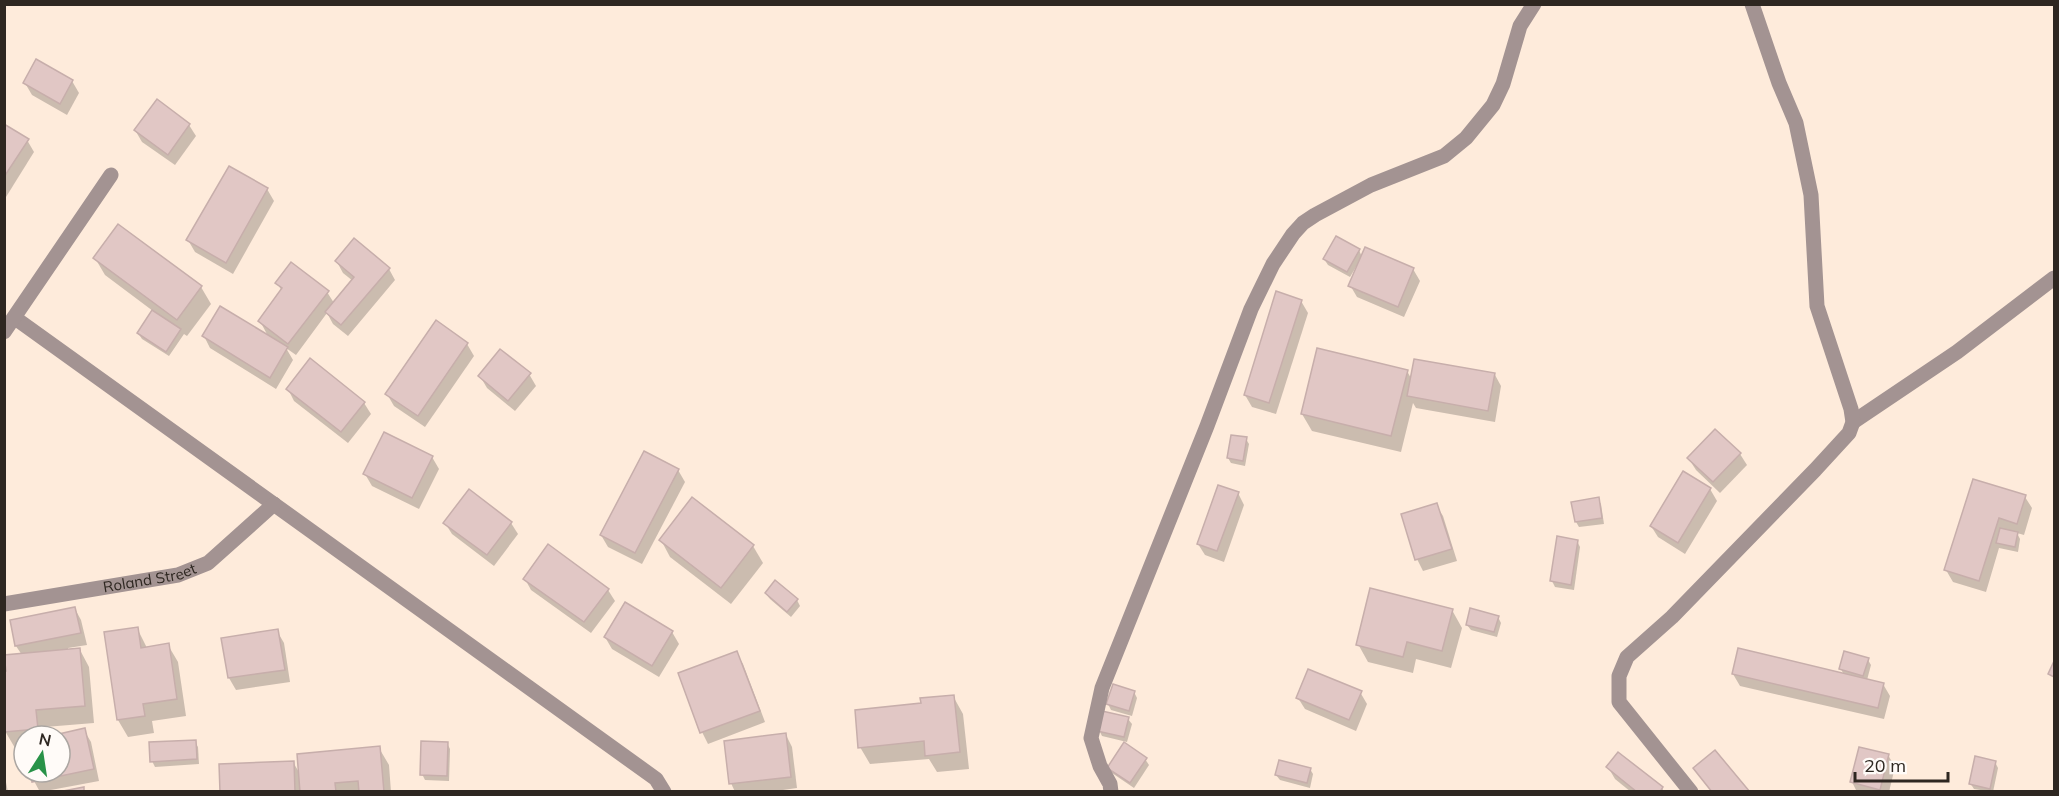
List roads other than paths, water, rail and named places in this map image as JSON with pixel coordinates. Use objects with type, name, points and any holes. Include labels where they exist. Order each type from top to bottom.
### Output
[{"type":"street","points":[[1111,792],[1110,784],[1100,766],[1091,738],[1102,688],[1203,437],[1251,309],[1273,264],[1293,234],[1315,215],[1371,185],[1444,156],[1466,138],[1493,105],[1506,74],[1520,26],[1534,4]]},
{"type":"street","points":[[1690,792],[1619,702],[1619,676],[1627,657],[1672,616],[1815,470],[1849,433],[1853,422],[1851,409],[1817,306],[1811,195],[1796,123],[1779,83],[1752,4]]},
{"type":"street","points":[[4,332],[111,175]]},
{"type":"street","points":[[1853,422],[1957,352],[2055,278]]},
{"type":"street","points":[[15,318],[656,779],[664,792]]},
{"type":"street","name":"Roland Street","points":[[4,604],[178,575],[193,570],[208,563],[274,504]]}]
